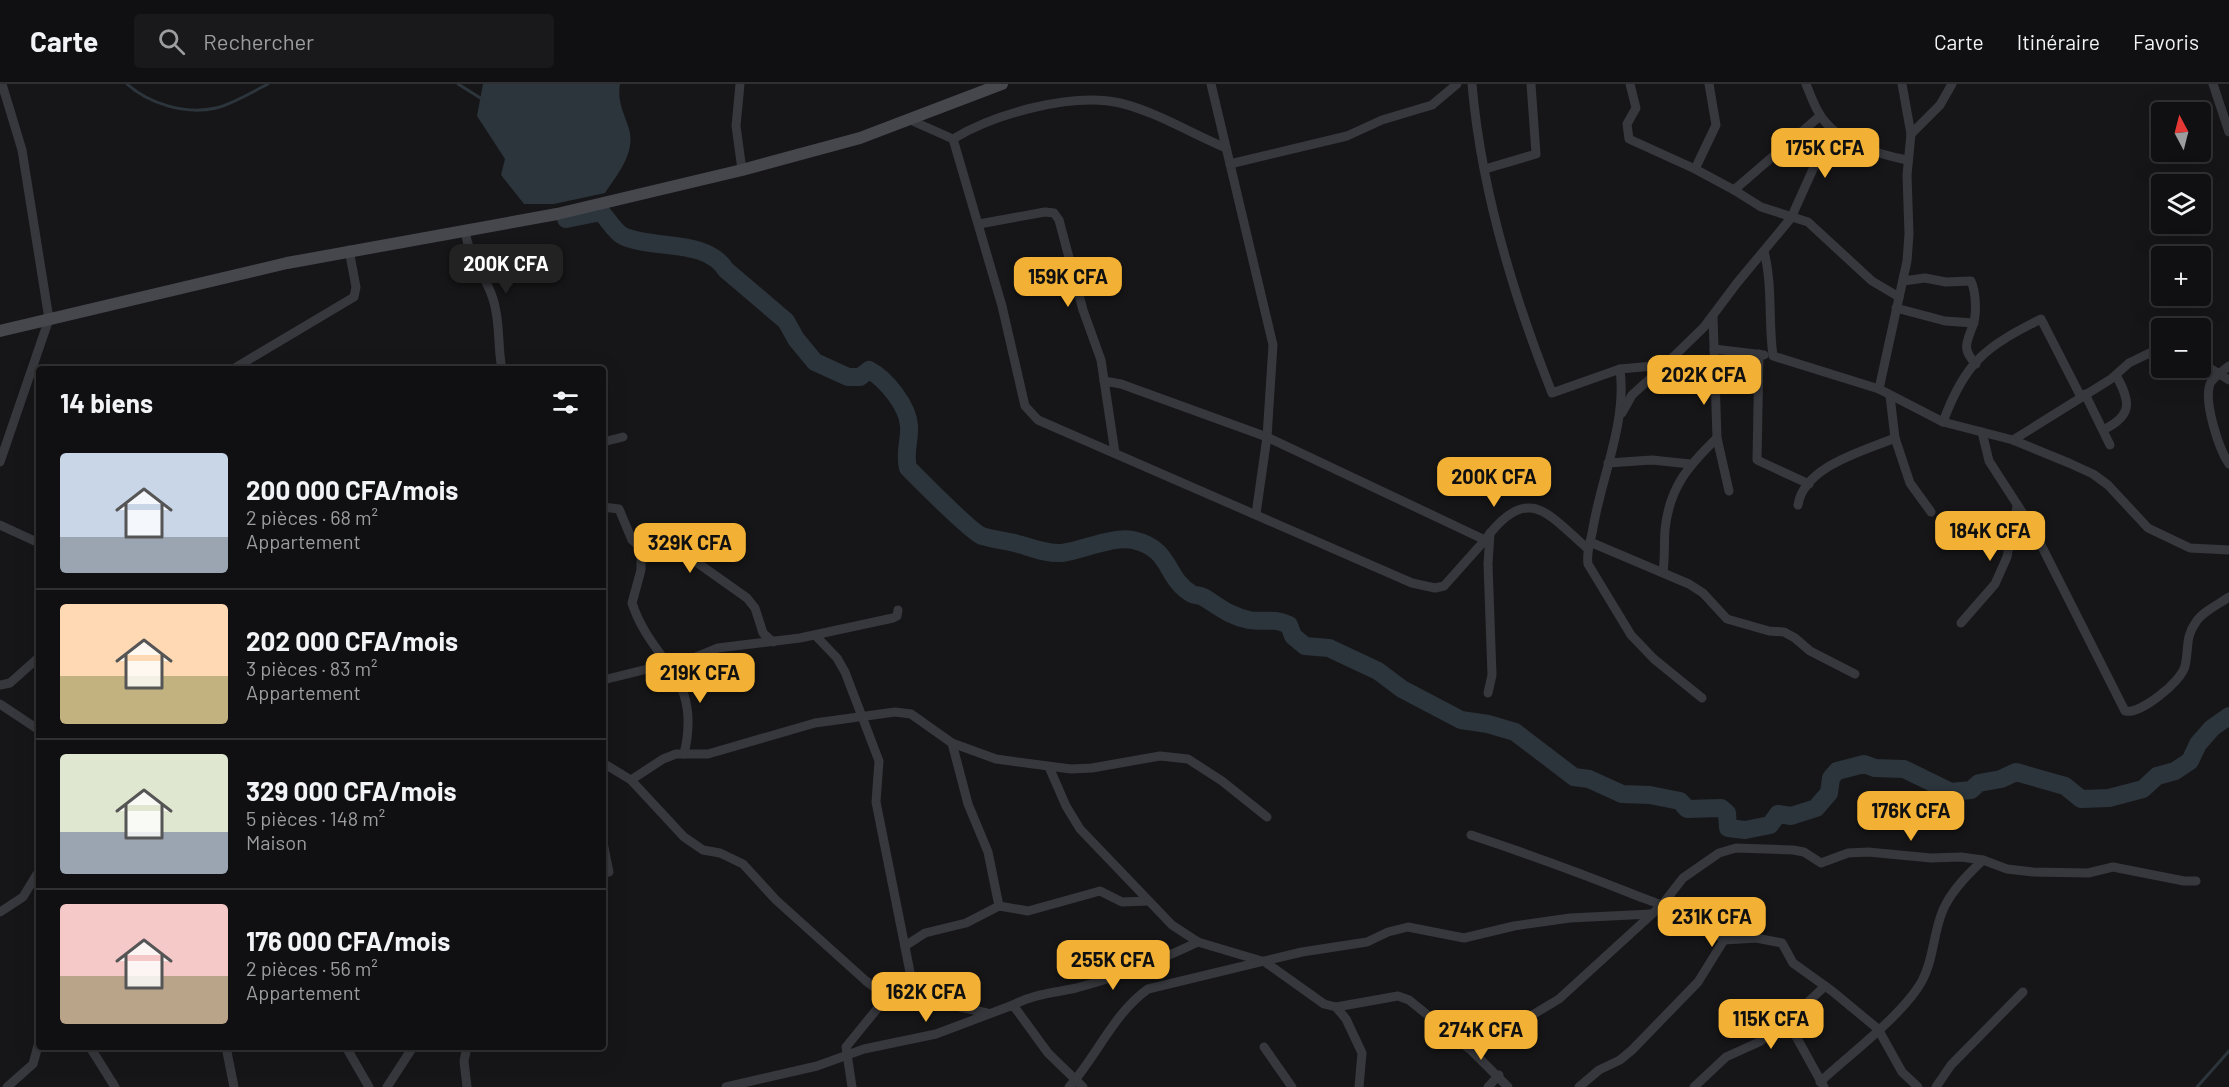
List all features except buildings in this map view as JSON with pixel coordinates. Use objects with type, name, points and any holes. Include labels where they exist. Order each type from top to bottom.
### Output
[{"type":"street","points":[[0,462],[49,319],[22,150],[2,84]]},
{"type":"street","points":[[740,84],[736,126],[742,170]]},
{"type":"street","points":[[0,331],[349,250],[557,214],[742,170],[851,140],[1002,84]]},
{"type":"street","points":[[1211,84],[1273,345],[1267,437],[1256,514]]},
{"type":"street","points":[[1230,164],[1347,136],[1382,120],[1432,105],[1457,84]]},
{"type":"street","points":[[1472,84],[1475,126],[1516,297],[1552,393],[1620,369],[1665,365]]},
{"type":"street","points":[[1485,169],[1536,154],[1531,84]]},
{"type":"street","points":[[1630,84],[1636,108],[1627,124],[1629,139],[1695,169],[1761,207],[1814,226],[1872,281],[1899,297]]},
{"type":"street","points":[[1695,169],[1716,125],[1709,84]]},
{"type":"street","points":[[1806,84],[1820,116],[1831,129],[1871,151],[1907,160]]},
{"type":"street","points":[[1879,389],[1910,234],[1907,160],[1911,134],[1902,84]]},
{"type":"street","points":[[1911,134],[1940,105],[1952,84]]},
{"type":"street","points":[[2213,84],[2229,130]]},
{"type":"street","points":[[952,140],[974,127],[1020,111],[1072,102],[1105,101],[1140,110],[1226,148]]},
{"type":"street","points":[[1734,190],[1820,116]]},
{"type":"street","points":[[908,119],[952,140],[980,224],[1025,406],[1038,420],[1412,583],[1435,588],[1450,583],[1507,515],[1525,506],[1534,507],[1589,546],[1663,572],[1703,593],[1727,619],[1769,631],[1784,632],[1810,651],[1855,675]]},
{"type":"street","points":[[1620,415],[1632,395],[1713,316],[1791,218],[1831,129]]},
{"type":"street","points":[[980,224],[1045,212],[1054,213],[1059,220],[1083,310],[1101,360],[1115,453]]},
{"type":"street","points":[[465,231],[469,250],[493,298],[500,329],[502,366]]},
{"type":"street","points":[[238,366],[354,297],[356,287],[349,250]]},
{"type":"street","points":[[1764,251],[1771,288],[1769,325],[1773,356]]},
{"type":"street","points":[[1902,281],[1925,278],[1946,282],[1971,281],[1974,323],[1965,341],[1968,356],[1976,364]]},
{"type":"street","points":[[1896,308],[1946,321],[1974,323]]},
{"type":"street","points":[[1713,316],[1717,438],[1728,491]]},
{"type":"street","points":[[1943,422],[1960,381],[1987,349],[2001,339],[2041,319],[2110,445]]},
{"type":"street","points":[[1714,349],[1773,356],[1879,389],[1943,422],[2013,440],[2093,474],[2108,485],[2148,528],[2169,539],[2203,551],[2229,550]]},
{"type":"street","points":[[2013,440],[2116,375],[2129,363],[2151,352]]},
{"type":"street","points":[[1759,354],[1757,460],[1809,484]]},
{"type":"street","points":[[2229,366],[2212,381],[2208,393],[2221,452],[2229,464]]},
{"type":"street","points":[[2211,368],[2229,380]]},
{"type":"street","points":[[1620,369],[1623,390],[1620,415],[1589,546],[1588,564],[1631,635],[1654,659],[1702,698]]},
{"type":"street","points":[[2103,430],[2125,414],[2128,404],[2127,396],[2116,375]]},
{"type":"street","points":[[1104,381],[1121,384],[1267,437],[1488,536]]},
{"type":"street","points":[[1890,396],[1894,438],[1910,483],[1931,512]]},
{"type":"street","points":[[1982,432],[1989,461],[2033,529],[2125,711],[2140,709],[2179,680],[2185,667],[2187,637],[2197,619],[2229,597]]},
{"type":"street","points":[[606,441],[623,437]]},
{"type":"street","points":[[1663,572],[1668,514],[1677,484],[1690,464],[1717,438]]},
{"type":"street","points":[[1798,505],[1800,495],[1828,465],[1894,438]]},
{"type":"street","points":[[1608,463],[1652,460],[1690,464]]},
{"type":"street","points":[[1961,623],[1995,584],[2007,557],[2017,506]]},
{"type":"street","points":[[606,507],[619,509],[632,540],[641,548],[685,554],[752,602],[763,633],[773,642]]},
{"type":"street","points":[[0,525],[36,542]]},
{"type":"street","points":[[1488,536],[1492,675],[1488,693]]},
{"type":"street","points":[[641,548],[641,570],[632,603],[646,632],[680,682],[690,732],[684,754]]},
{"type":"street","points":[[606,679],[668,662],[696,657],[732,645],[773,642],[815,635],[893,618],[897,616],[898,610]]},
{"type":"street","points":[[815,635],[837,658],[845,672],[879,761],[876,802],[915,997]]},
{"type":"street","points":[[0,686],[10,683],[36,660]]},
{"type":"street","points":[[0,704],[36,728]]},
{"type":"street","points":[[631,780],[663,759],[684,754],[708,754],[815,723],[895,712],[911,714],[952,743],[996,759],[1049,767],[1092,768],[1160,756],[1188,759],[1222,781],[1267,817]]},
{"type":"street","points":[[952,743],[968,804],[988,852],[999,906]]},
{"type":"street","points":[[606,766],[631,780],[684,837],[703,850],[720,853],[743,864],[776,900],[877,989],[987,1013]]},
{"type":"street","points":[[1049,767],[1066,806],[1080,829],[1172,924],[1198,942],[1265,962],[1324,1004],[1336,1007],[1398,996],[1409,999],[1472,1051],[1499,1075],[1508,1087]]},
{"type":"street","points":[[1471,835],[1541,857],[1662,905],[1707,925],[1724,940],[1756,938],[1782,943],[1793,963],[1878,1029],[1902,1072],[1916,1087]]},
{"type":"street","points":[[1472,1051],[1559,999],[1662,905],[1683,878],[1719,853],[1736,848],[1793,850],[1804,852],[1821,863],[1848,853],[1868,852],[1983,860],[2007,869],[2033,872],[2088,873],[2114,867],[2184,881],[2196,881]]},
{"type":"street","points":[[606,858],[609,872],[606,872]]},
{"type":"street","points":[[1788,1022],[1822,1085],[1921,982],[1934,952],[1943,910],[1963,879],[1983,860]]},
{"type":"street","points":[[0,912],[23,897],[36,876]]},
{"type":"street","points":[[905,946],[926,933],[966,923],[999,906],[1028,911],[1100,891],[1122,902],[1148,901]]},
{"type":"street","points":[[1013,1005],[1031,1032],[1076,1085],[1113,1026],[1138,996],[1148,990],[1302,952],[1367,942],[1388,932],[1408,927],[1464,938],[1514,926],[1570,918],[1651,914]]},
{"type":"street","points":[[1579,1087],[1599,1070],[1620,1060],[1641,1042],[1698,982],[1724,940]]},
{"type":"street","points":[[726,1087],[817,1066],[864,1049],[936,1034],[1024,999],[1075,988],[1133,971],[1198,942]]},
{"type":"street","points":[[1694,1087],[1726,1057],[1759,1042],[1788,1022],[1825,986]]},
{"type":"street","points":[[852,1087],[846,1047],[890,993]]},
{"type":"street","points":[[1936,1087],[1951,1065],[2023,993]]},
{"type":"street","points":[[1336,1007],[1346,1018],[1362,1053],[1359,1087]]},
{"type":"street","points":[[1264,1047],[1292,1087]]},
{"type":"street","points":[[7,1087],[33,1064],[37,1050]]},
{"type":"street","points":[[92,1050],[115,1087]]},
{"type":"street","points":[[227,1050],[234,1087]]},
{"type":"street","points":[[348,1050],[369,1087]]},
{"type":"street","points":[[387,1087],[411,1050]]},
{"type":"street","points":[[466,1050],[464,1061],[467,1087]]},
{"type":"street","points":[[1488,1087],[1499,1075]]},
{"type":"shaded area","points":[[483,84],[620,84],[620,102],[629,129],[630,147],[620,171],[605,193],[554,204],[524,204],[501,175],[505,159],[477,116]]},
{"type":"waterway","points":[[127,84],[157,102],[180,109],[193,110],[222,106],[268,84]]},
{"type":"waterway","points":[[458,84],[482,99]]},
{"type":"waterway","points":[[566,219],[601,212],[623,236],[706,253],[786,321],[796,339],[815,362],[848,377],[860,377],[869,370],[876,374],[895,394],[908,418],[908,468],[957,516],[982,536],[1057,553],[1125,539],[1146,544],[1162,557],[1183,587],[1231,614],[1249,620],[1278,621],[1289,625],[1293,636],[1305,646],[1329,648],[1378,671],[1402,689],[1461,720],[1488,724],[1515,732],[1574,777],[1589,779],[1622,794],[1650,795],[1680,801],[1687,809],[1721,808],[1727,813],[1728,828],[1745,830],[1770,825],[1778,814],[1791,816],[1816,808],[1829,793],[1831,778],[1837,771],[1864,764],[1875,768],[1904,769],[1951,792],[1971,790],[1979,783],[2001,779],[2016,772],[2065,786],[2081,799],[2109,798],[2143,789],[2157,776],[2175,771],[2190,761],[2198,744],[2212,728],[2229,716]]},
{"type":"waterway","points":[[2197,1087],[2229,1051]]}]
